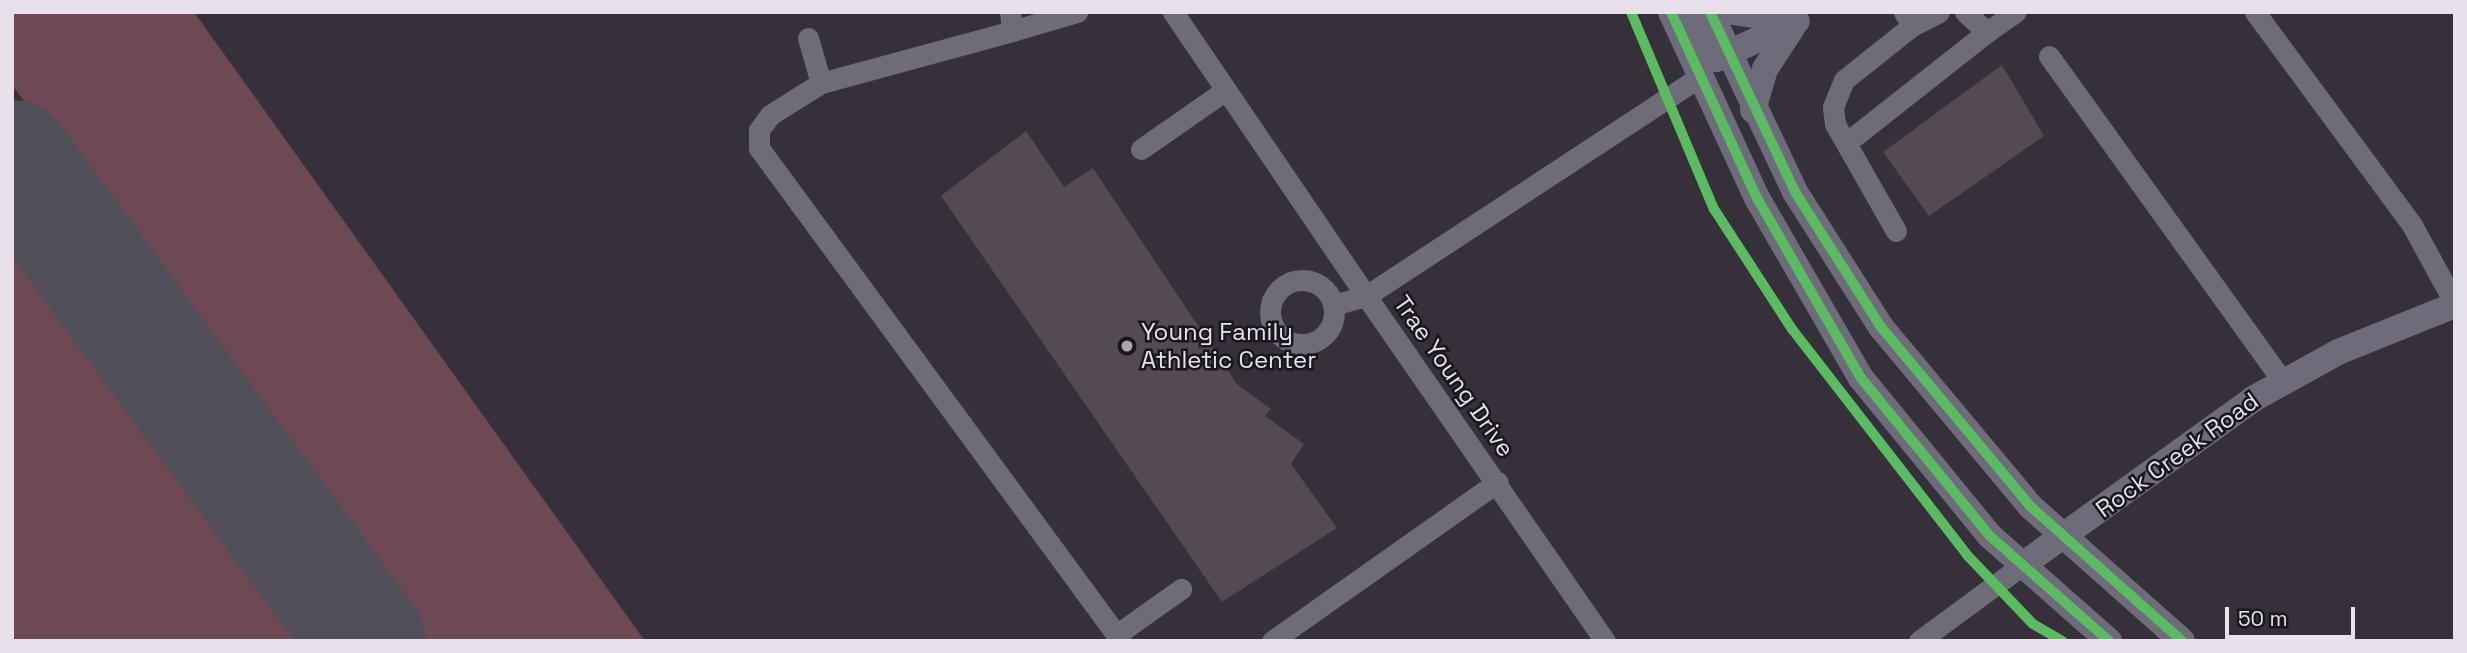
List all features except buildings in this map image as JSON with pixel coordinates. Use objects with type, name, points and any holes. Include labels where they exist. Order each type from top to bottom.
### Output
[{"type":"main road","points":[[1671,12],[1698,78],[1791,264],[1861,378],[1941,481],[2021,566],[2109,641]]},
{"type":"main road","points":[[1692,12],[1709,55],[1729,58],[1804,17]]},
{"type":"main road","points":[[1710,12],[1753,110],[1795,192],[1871,313]]},
{"type":"main road","points":[[1732,12],[1804,17]]},
{"type":"main road","points":[[1753,110],[1765,69],[1804,17]]},
{"type":"main road","points":[[1698,78],[1724,94],[1801,239],[1871,313],[1979,451],[2062,538],[2182,641]]},
{"type":"main road","name":"Rock Creek Road","points":[[2021,566],[2215,423],[2283,382],[2455,304]]},
{"type":"street","points":[[1077,12],[1011,21],[821,83],[770,115],[759,130],[759,148],[1119,638],[1181,589]]},
{"type":"street","points":[[1173,12],[1366,296],[1333,305]]},
{"type":"street","points":[[1896,230],[1835,124],[1835,93],[1908,19],[1939,12]]},
{"type":"street","points":[[1965,12],[1987,32]]},
{"type":"street","points":[[1846,143],[2016,12]]},
{"type":"street","points":[[2255,12],[2412,225],[2455,304]]},
{"type":"street","points":[[808,38],[821,83]]},
{"type":"street","points":[[2049,56],[2283,382]]},
{"type":"street","name":"Trae Young Drive","points":[[1605,641],[1366,296],[1698,78]]},
{"type":"street","points":[[1141,149],[1226,90]]},
{"type":"street","points":[[1272,641],[1497,482]]},
{"type":"street","name":"Rock Creek Road","points":[[1919,641],[2021,566]]},
{"type":"shaded area","points":[[12,12],[194,12],[645,641],[420,641],[12,85]]},
{"type":"shaded area","points":[[12,221],[321,641],[12,641]]},
{"type":"runway","points":[[12,158],[367,641]]},
{"type":"cycle path","points":[[1631,12],[1714,209],[1792,329],[1967,555],[2033,624],[2063,641]]},
{"type":"cycle path","points":[[1671,12],[1757,198],[1861,378],[1990,536],[2109,641]]},
{"type":"cycle path","points":[[1710,12],[1795,192],[1881,327],[2030,506],[2182,641]]},
{"type":"place","name":"Young Family Athletic Center","points":[[1127,346]]}]
